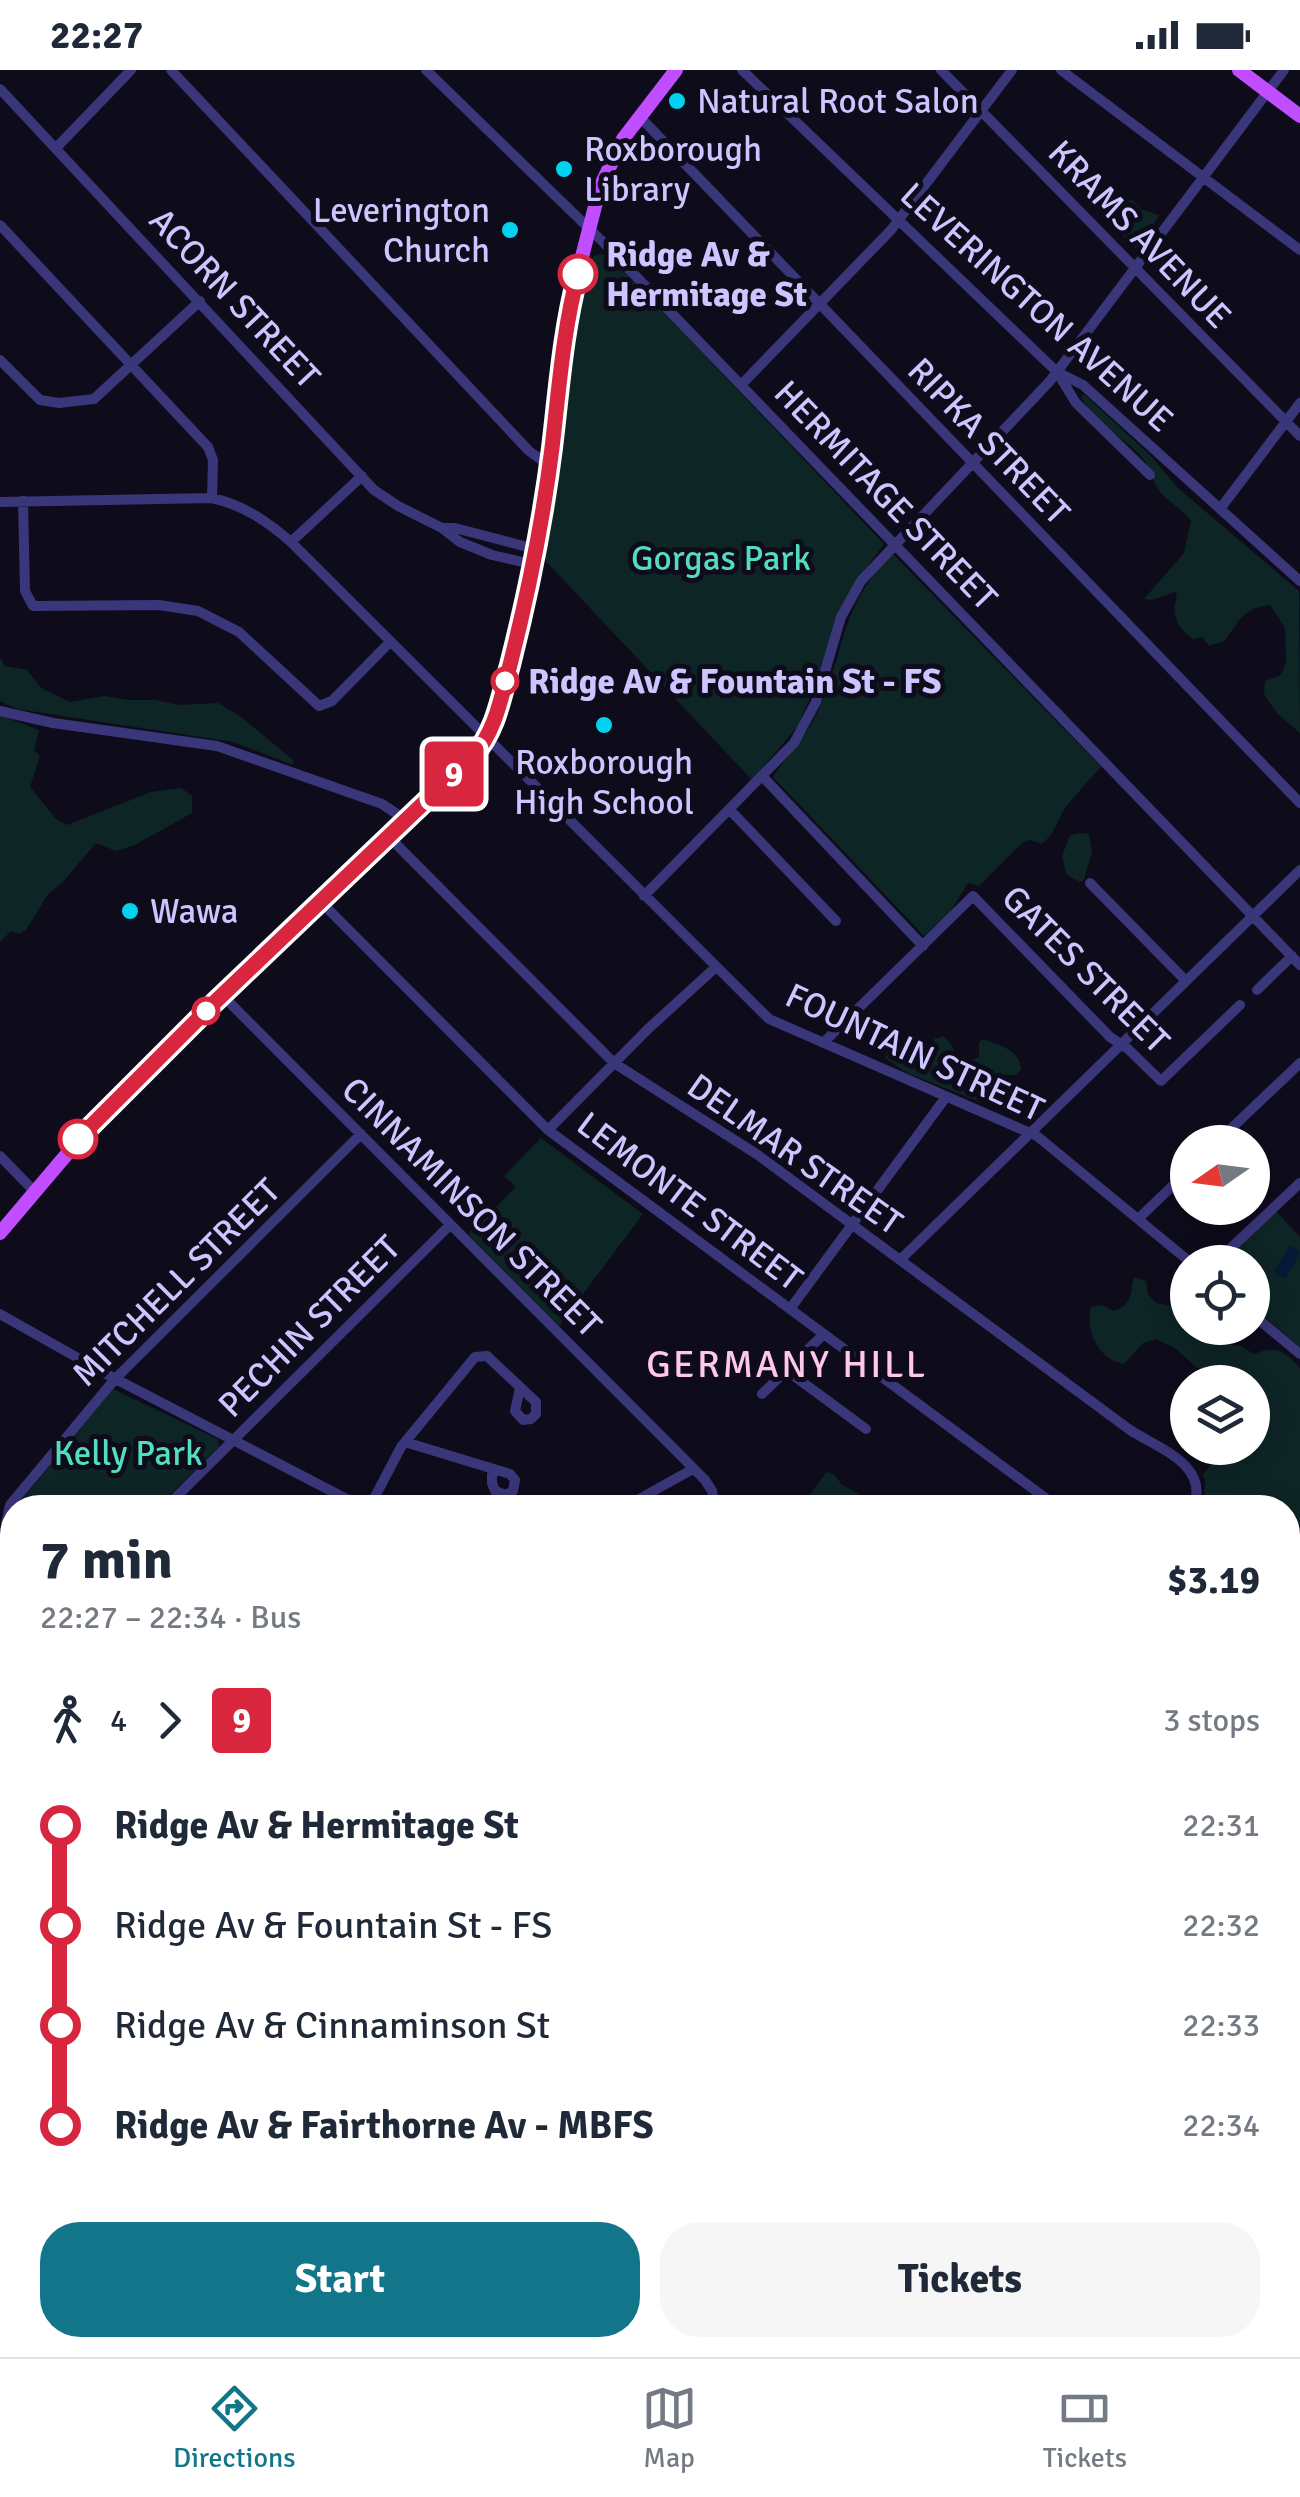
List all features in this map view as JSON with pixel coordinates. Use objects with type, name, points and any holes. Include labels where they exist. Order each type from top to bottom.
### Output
[{"type":"main road","points":[[0,1233],[88,1128],[487,738],[518,634],[550,466],[566,326],[589,228],[605,172],[639,116],[676,70]]},
{"type":"main road","points":[[1239,70],[1300,116]]},
{"type":"street","points":[[56,148],[131,70]]},
{"type":"street","points":[[172,70],[529,451],[550,466]]},
{"type":"street","name":"HERMITAGE STREET","points":[[426,70],[589,228],[1296,960]]},
{"type":"street","name":"LEVERINGTON AVENUE","points":[[742,70],[1057,372],[1083,385],[1300,581]]},
{"type":"street","name":"KRAMS AVENUE","points":[[941,70],[1300,436]]},
{"type":"street","points":[[740,385],[898,220],[1012,70]]},
{"type":"street","points":[[1060,70],[1300,250]]},
{"type":"street","points":[[644,896],[794,743],[824,682],[841,617],[862,581],[1057,372],[1284,70]]},
{"type":"street","name":"ACORN STREET","points":[[2,94],[389,501],[442,528],[455,528],[533,556]]},
{"type":"street","name":"RIPKA STREET","points":[[639,116],[1300,802]]},
{"type":"street","points":[[0,226],[208,447],[213,460],[212,498]]},
{"type":"street","points":[[0,360],[40,400],[59,403],[94,399],[200,301]]},
{"type":"street","points":[[1057,372],[1076,404],[1150,475]]},
{"type":"street","points":[[1220,509],[1300,403]]},
{"type":"street","points":[[291,542],[362,476]]},
{"type":"street","name":"FOUNTAIN STREET","points":[[0,502],[212,498],[254,514],[291,542],[769,1019],[1030,1132],[1170,1245]]},
{"type":"street","points":[[23,501],[25,591],[30,603],[40,608],[167,605],[198,610],[239,632],[312,702],[322,706],[332,702],[390,642]]},
{"type":"street","points":[[0,711],[53,723],[217,746],[382,804],[406,820]]},
{"type":"street","points":[[763,777],[923,946],[822,1043]]},
{"type":"street","points":[[730,810],[836,920]]},
{"type":"street","name":"DELMAR STREET","points":[[388,836],[614,1063],[743,1145],[1130,1430],[1181,1461],[1198,1483],[1196,1495]]},
{"type":"street","points":[[900,1260],[1300,870]]},
{"type":"street","points":[[1090,883],[1186,982]]},
{"type":"street","name":"GATES STREET","points":[[923,946],[973,896],[1110,1038],[1161,1081],[1240,1005]]},
{"type":"street","name":"LEMONTE STREET","points":[[320,901],[548,1130],[1041,1495]]},
{"type":"street","points":[[1257,990],[1296,960]]},
{"type":"street","points":[[548,1130],[716,967]]},
{"type":"street","name":"CINNAMINSON STREET","points":[[222,995],[693,1468],[713,1495]]},
{"type":"street","points":[[1236,1125],[1300,1063]]},
{"type":"street","points":[[790,1309],[946,1096]]},
{"type":"street","name":"MITCHELL STREET","points":[[17,1495],[115,1379],[361,1134]]},
{"type":"street","points":[[0,1156],[34,1191]]},
{"type":"street","points":[[1234,1245],[1300,1182]]},
{"type":"street","points":[[1138,1219],[1170,1188]]},
{"type":"street","name":"PECHIN STREET","points":[[178,1495],[450,1224]]},
{"type":"street","points":[[0,1314],[115,1379],[342,1495]]},
{"type":"street","points":[[1270,1329],[1300,1354]]},
{"type":"street","points":[[762,1394],[824,1334]]},
{"type":"street","points":[[374,1495],[405,1442],[477,1356],[487,1356],[520,1388]]},
{"type":"street","points":[[786,1370],[866,1429]]},
{"type":"street","points":[[405,1442],[492,1470]]},
{"type":"street","points":[[646,1495],[693,1468]]},
{"type":"green space","points":[[1132,199],[1141,209],[1159,215],[1136,248],[1112,220],[1115,205]]},
{"type":"green space","name":"Gorgas Park","points":[[602,254],[619,265],[884,544],[835,621],[820,674],[798,726],[752,780],[541,556],[580,299],[588,263]]},
{"type":"green space","points":[[1085,395],[1152,457],[1178,488],[1299,591],[1300,733],[1264,695],[1265,681],[1281,675],[1286,662],[1285,628],[1270,605],[1247,613],[1224,641],[1209,646],[1202,637],[1193,639],[1183,631],[1175,615],[1175,592],[1144,599],[1184,553],[1191,521],[1160,491],[1143,458],[1098,419],[1081,396]]},
{"type":"green space","name":"Gorgas Park","points":[[893,554],[1101,767],[1065,808],[1046,840],[1041,844],[1023,842],[979,886],[968,883],[950,912],[924,936],[773,777],[817,713],[862,593]]},
{"type":"green space","points":[[0,658],[5,666],[27,670],[41,688],[70,702],[104,696],[179,705],[218,703],[240,716],[293,760],[293,765],[233,742],[17,709],[0,701]]},
{"type":"green space","points":[[0,715],[39,730],[34,751],[40,755],[30,787],[56,819],[67,825],[151,792],[181,788],[192,796],[192,813],[135,845],[116,851],[96,843],[48,894],[26,930],[20,934],[11,931],[0,942]]},
{"type":"green space","points":[[1089,834],[1092,851],[1084,880],[1080,882],[1066,874],[1062,856],[1070,835]]},
{"type":"green space","points":[[944,1036],[954,1049],[952,1064],[960,1066],[979,1057],[979,1042],[983,1039],[1013,1053],[1021,1070],[1015,1075],[997,1075],[989,1100],[980,1102],[907,1073],[885,1058],[887,1051],[896,1047],[905,1057],[922,1060],[929,1055],[934,1039]]},
{"type":"green space","points":[[541,1138],[643,1214],[559,1326],[468,1234],[516,1187],[504,1176]]},
{"type":"green space","points":[[1276,1211],[1300,1237],[1300,1347],[1270,1321],[1270,1245],[1239,1245],[1261,1225],[1270,1225],[1270,1217]]},
{"type":"green space","points":[[1134,1277],[1146,1281],[1148,1294],[1156,1303],[1170,1305],[1170,1345],[1239,1345],[1254,1354],[1279,1351],[1300,1368],[1300,1495],[1204,1495],[1202,1476],[1210,1465],[1270,1465],[1270,1365],[1194,1365],[1175,1348],[1156,1339],[1143,1343],[1124,1364],[1115,1361],[1101,1350],[1092,1334],[1091,1307],[1102,1305],[1114,1311],[1125,1305]]},
{"type":"green space","name":"Kelly Park","points":[[113,1389],[218,1439],[219,1447],[169,1495],[26,1495]]},
{"type":"green space","points":[[827,1472],[860,1495],[808,1495]]},
{"type":"water","points":[[1290,1245],[1300,1252],[1286,1279],[1274,1272]]},
{"type":"bus line","name":"9","points":[[78,1139],[473,756],[487,738],[518,634],[550,466],[568,310],[578,274]]},
{"type":"place","name":"Natural Root Salon","points":[[677,101]]},
{"type":"place","name":"Roxborough Library","points":[[564,169]]},
{"type":"place","name":"Leverington Church","points":[[510,230]]},
{"type":"place","name":"Ridge Av & Hermitage St","points":[[578,274]]},
{"type":"place","name":"Ridge Av & Fountain St - FS","points":[[505,681]]},
{"type":"place","name":"Roxborough High School","points":[[604,725]]},
{"type":"place","name":"Wawa","points":[[130,911]]},
{"type":"district","name":"GERMANY HILL","points":[[787,1364]]}]
